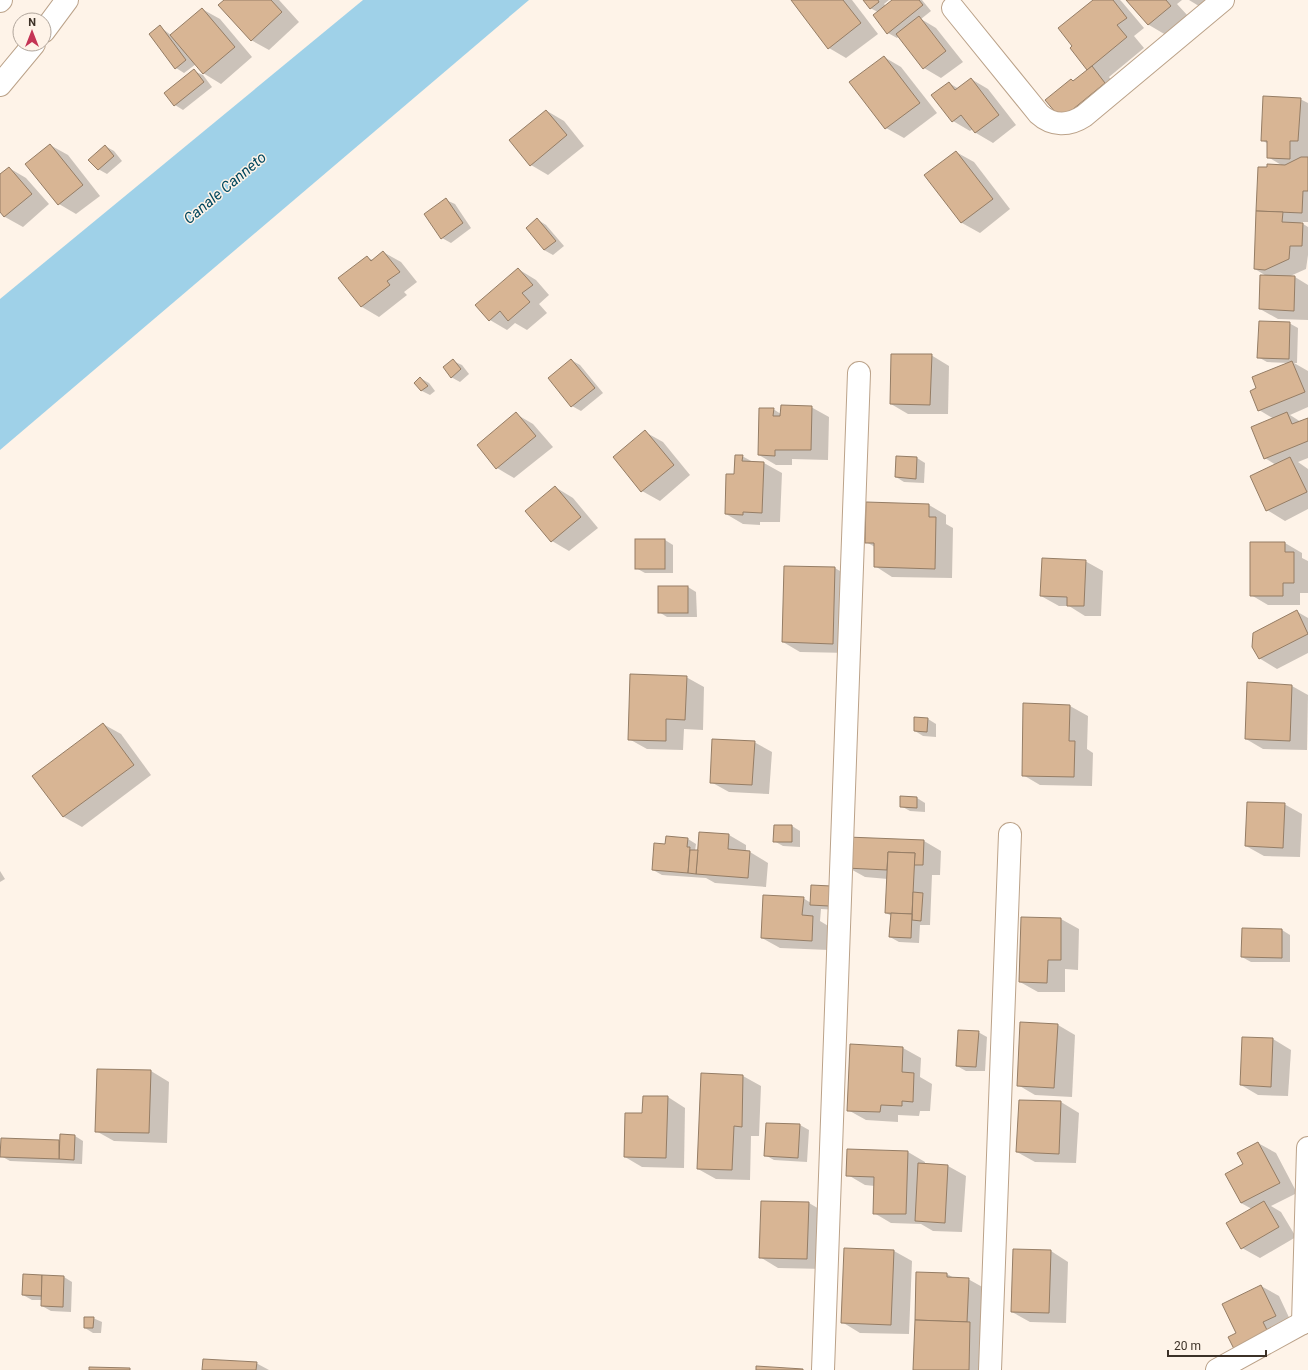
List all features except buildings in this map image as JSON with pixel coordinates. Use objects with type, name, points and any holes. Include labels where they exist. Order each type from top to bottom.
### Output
[{"type":"main road","points":[[52,20],[67,0]]},
{"type":"main road","points":[[954,3],[1039,114],[1052,122],[1068,124],[1075,122],[1084,116],[1223,0]]},
{"type":"main road","points":[[0,85],[27,52]]},
{"type":"main road","points":[[823,1370],[859,373]]},
{"type":"main road","points":[[990,1370],[1010,834]]},
{"type":"main road","points":[[1218,1370],[1306,1322],[1308,1148]]},
{"type":"water","name":"Canale Canneto","points":[[363,0],[529,0],[0,450],[0,299]]}]
